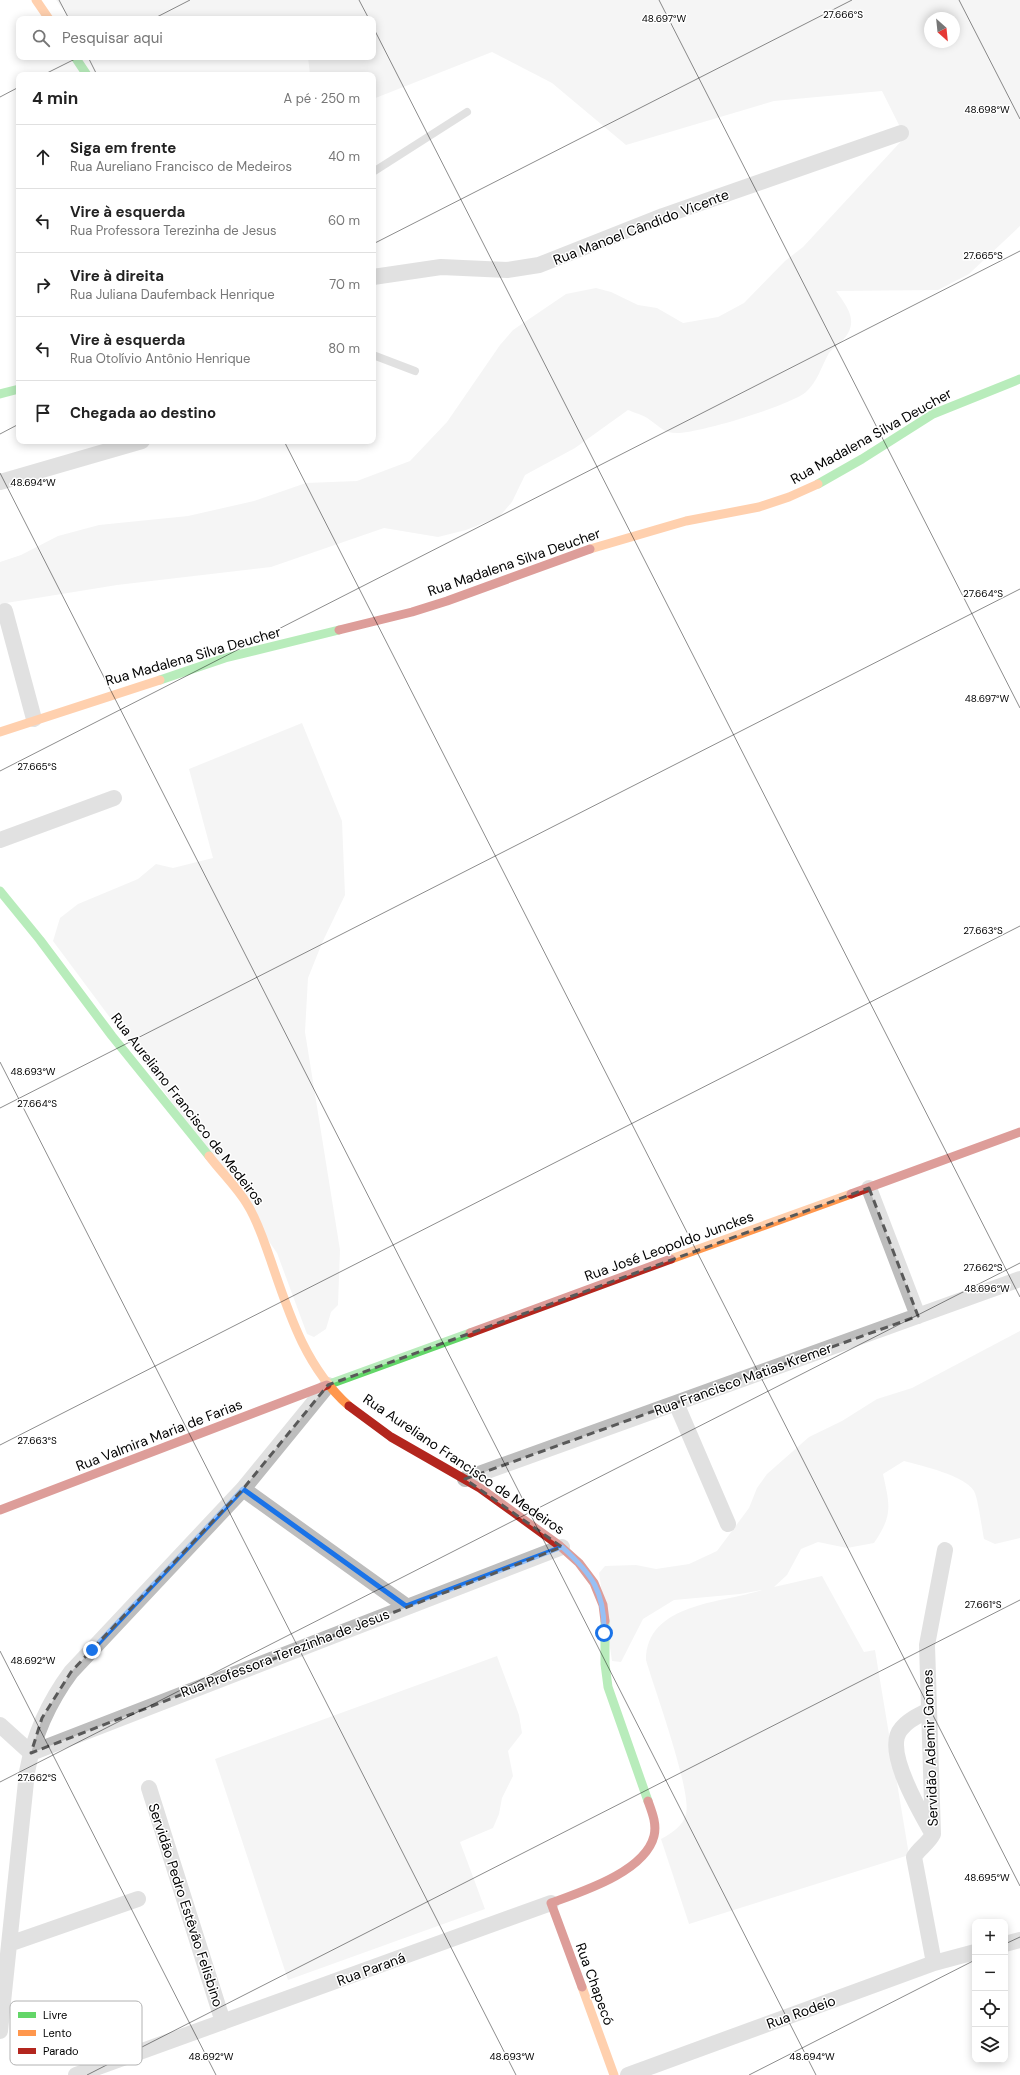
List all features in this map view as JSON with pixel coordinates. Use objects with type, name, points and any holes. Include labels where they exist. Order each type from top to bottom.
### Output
[{"type":"street","points":[[36,0],[47,16]]},
{"type":"street","points":[[77,60],[85,72]]},
{"type":"street","name":"Rua Manoel Cândido Vicente","points":[[376,278],[441,267],[507,270],[539,265],[663,216],[901,133]]},
{"type":"street","name":"Rua Madalena Silva Deucher","points":[[0,732],[34,719],[225,658],[412,612],[580,552],[686,521],[759,507],[789,497],[822,482],[856,463],[933,414],[954,404],[1020,379]]},
{"type":"street","points":[[0,394],[16,390]]},
{"type":"street","points":[[0,482],[132,444]]},
{"type":"street","points":[[5,611],[34,719]]},
{"type":"street","points":[[0,840],[114,798]]},
{"type":"street","name":"Rua Aureliano Francisco de Medeiros","points":[[0,891],[40,940],[117,1042],[247,1204],[260,1229],[286,1308],[311,1360],[328,1385],[370,1422],[465,1479],[562,1547],[578,1561],[592,1579],[600,1596],[605,1614],[604,1671],[608,1687],[653,1816],[655,1829],[652,1840]]},
{"type":"street","name":"Rua José Leopoldo Junckes","points":[[328,1385],[1020,1132]]},
{"type":"street","points":[[869,1188],[918,1316]]},
{"type":"street","name":"Rua Francisco Matias Kremer","points":[[465,1479],[1020,1279]]},
{"type":"street","points":[[0,2031],[2,1986],[9,1944],[31,1753],[42,1718],[55,1694],[71,1672],[243,1489],[328,1385]]},
{"type":"street","name":"Rua Valmira Maria de Farias","points":[[0,1510],[328,1385]]},
{"type":"street","points":[[676,1403],[728,1524]]},
{"type":"street","points":[[243,1489],[406,1606]]},
{"type":"street","name":"Rua Professora Terezinha de Jesus","points":[[31,1753],[406,1606],[562,1547]]},
{"type":"street","name":"Servidão Ademir Gomes","points":[[934,1963],[914,1857],[917,1852],[930,1842],[933,1834],[927,1645],[945,1550]]},
{"type":"street","points":[[929,1710],[913,1718],[900,1729],[896,1740],[899,1763],[906,1785],[933,1834]]},
{"type":"street","points":[[0,1725],[31,1753]]},
{"type":"street","name":"Servidão Pedro Estêvão Felisbino","points":[[149,1788],[223,2022]]},
{"type":"street","name":"Rua Paraná","points":[[142,2051],[551,1904],[608,1879],[628,1867],[644,1852],[652,1840]]},
{"type":"street","points":[[9,1944],[138,1899]]},
{"type":"street","name":"Rua Chapecó","points":[[551,1904],[614,2075]]},
{"type":"street","points":[[1008,1943],[1020,1940]]},
{"type":"street","name":"Rua Rodeio","points":[[628,2075],[934,1963],[972,1953]]},
{"type":"street","name":"Rua Paraná","points":[[76,2075],[104,2065]]},
{"type":"lane","points":[[376,170],[467,112]]},
{"type":"lane","points":[[376,356],[415,371]]},
{"type":"highlighted area","points":[[869,1188],[918,1316],[465,1479],[562,1547],[31,1753],[42,1718],[71,1672],[243,1489],[328,1385]]},
{"type":"shaded area","points":[[56,0],[1020,0],[1020,226],[969,274],[938,290],[836,291],[848,309],[851,321],[850,328],[842,341],[829,353],[810,388],[797,398],[764,411],[725,423],[690,432],[679,433],[666,431],[645,417],[628,410],[575,448],[525,475],[512,502],[499,517],[466,530],[438,537],[384,528],[271,567],[117,585],[0,604],[0,562],[21,555],[58,536],[99,525],[188,516],[254,501],[306,483],[357,481],[410,461],[447,422],[500,345],[513,330],[566,294],[596,288],[611,292],[638,305],[657,308],[683,323],[718,317],[744,303],[785,261],[803,247],[905,137],[882,91],[774,101],[626,145],[552,83],[492,52],[376,98],[376,72],[310,72],[308,60],[376,60],[376,16],[68,16]]},
{"type":"shaded area","points":[[302,723],[342,821],[345,895],[322,943],[308,978],[305,1032],[340,1250],[338,1305],[331,1312],[326,1329],[314,1337],[307,1334],[277,1253],[149,1070],[53,941],[60,918],[78,904],[138,879],[156,864],[173,868],[213,858],[189,769]]},
{"type":"shaded area","points":[[1020,1331],[1020,1538],[995,1544],[984,1539],[974,1491],[969,1485],[942,1472],[904,1461],[883,1474],[887,1494],[888,1510],[884,1525],[874,1543],[847,1548],[818,1542],[801,1549],[787,1575],[774,1587],[822,1576],[864,1652],[875,1650],[909,1855],[689,1924],[661,1839],[680,1826],[686,1814],[686,1802],[678,1763],[646,1660],[649,1641],[659,1627],[672,1616],[689,1608],[762,1590],[740,1594],[674,1600],[643,1619],[621,1662],[612,1661],[599,1573],[605,1566],[636,1565],[656,1569],[689,1564],[717,1551],[749,1508],[757,1488],[767,1474],[809,1437],[842,1421],[877,1399],[912,1388]]},
{"type":"shaded area","points":[[497,1656],[519,1715],[522,1733],[508,1751],[513,1776],[502,1798],[499,1814],[493,1828],[460,1842],[485,1909],[288,1980],[215,1759]]},
{"type":"traffic: fast","points":[[77,60],[85,72]]},
{"type":"traffic: fast","points":[[818,484],[862,459],[933,414],[1020,379]]},
{"type":"traffic: fast","points":[[0,394],[16,390]]},
{"type":"traffic: fast","points":[[160,680],[225,658],[339,630]]},
{"type":"traffic: fast","points":[[0,891],[40,940],[112,1036],[209,1156]]},
{"type":"traffic: fast","points":[[327,1385],[470,1333]]},
{"type":"traffic: fast","points":[[605,1621],[605,1664],[608,1687],[648,1801]]},
{"type":"traffic: slow","points":[[36,0],[47,16]]},
{"type":"traffic: slow","points":[[590,549],[686,521],[759,507],[789,497],[818,484]]},
{"type":"traffic: slow","points":[[0,732],[160,680]]},
{"type":"traffic: slow","points":[[209,1156],[239,1192],[254,1217],[292,1320],[310,1357],[321,1375],[349,1406]]},
{"type":"traffic: slow","points":[[671,1259],[851,1194]]},
{"type":"traffic: slow","points":[[582,1987],[614,2075]]},
{"type":"traffic: jam","points":[[339,630],[412,612],[447,601],[590,549]]},
{"type":"traffic: jam","points":[[851,1194],[1020,1132]]},
{"type":"traffic: jam","points":[[470,1333],[671,1259]]},
{"type":"traffic: jam","points":[[0,1510],[327,1385]]},
{"type":"traffic: jam","points":[[349,1406],[391,1437],[480,1488],[560,1546],[579,1563],[594,1583],[603,1605],[605,1621]]},
{"type":"traffic: jam","points":[[582,1987],[551,1903],[610,1879],[638,1860],[648,1849],[655,1832],[654,1818],[648,1801]]},
{"type":"route","points":[[92,1650],[243,1489],[406,1606],[562,1547],[578,1561],[592,1579],[600,1596],[605,1614],[604,1633]]}]
